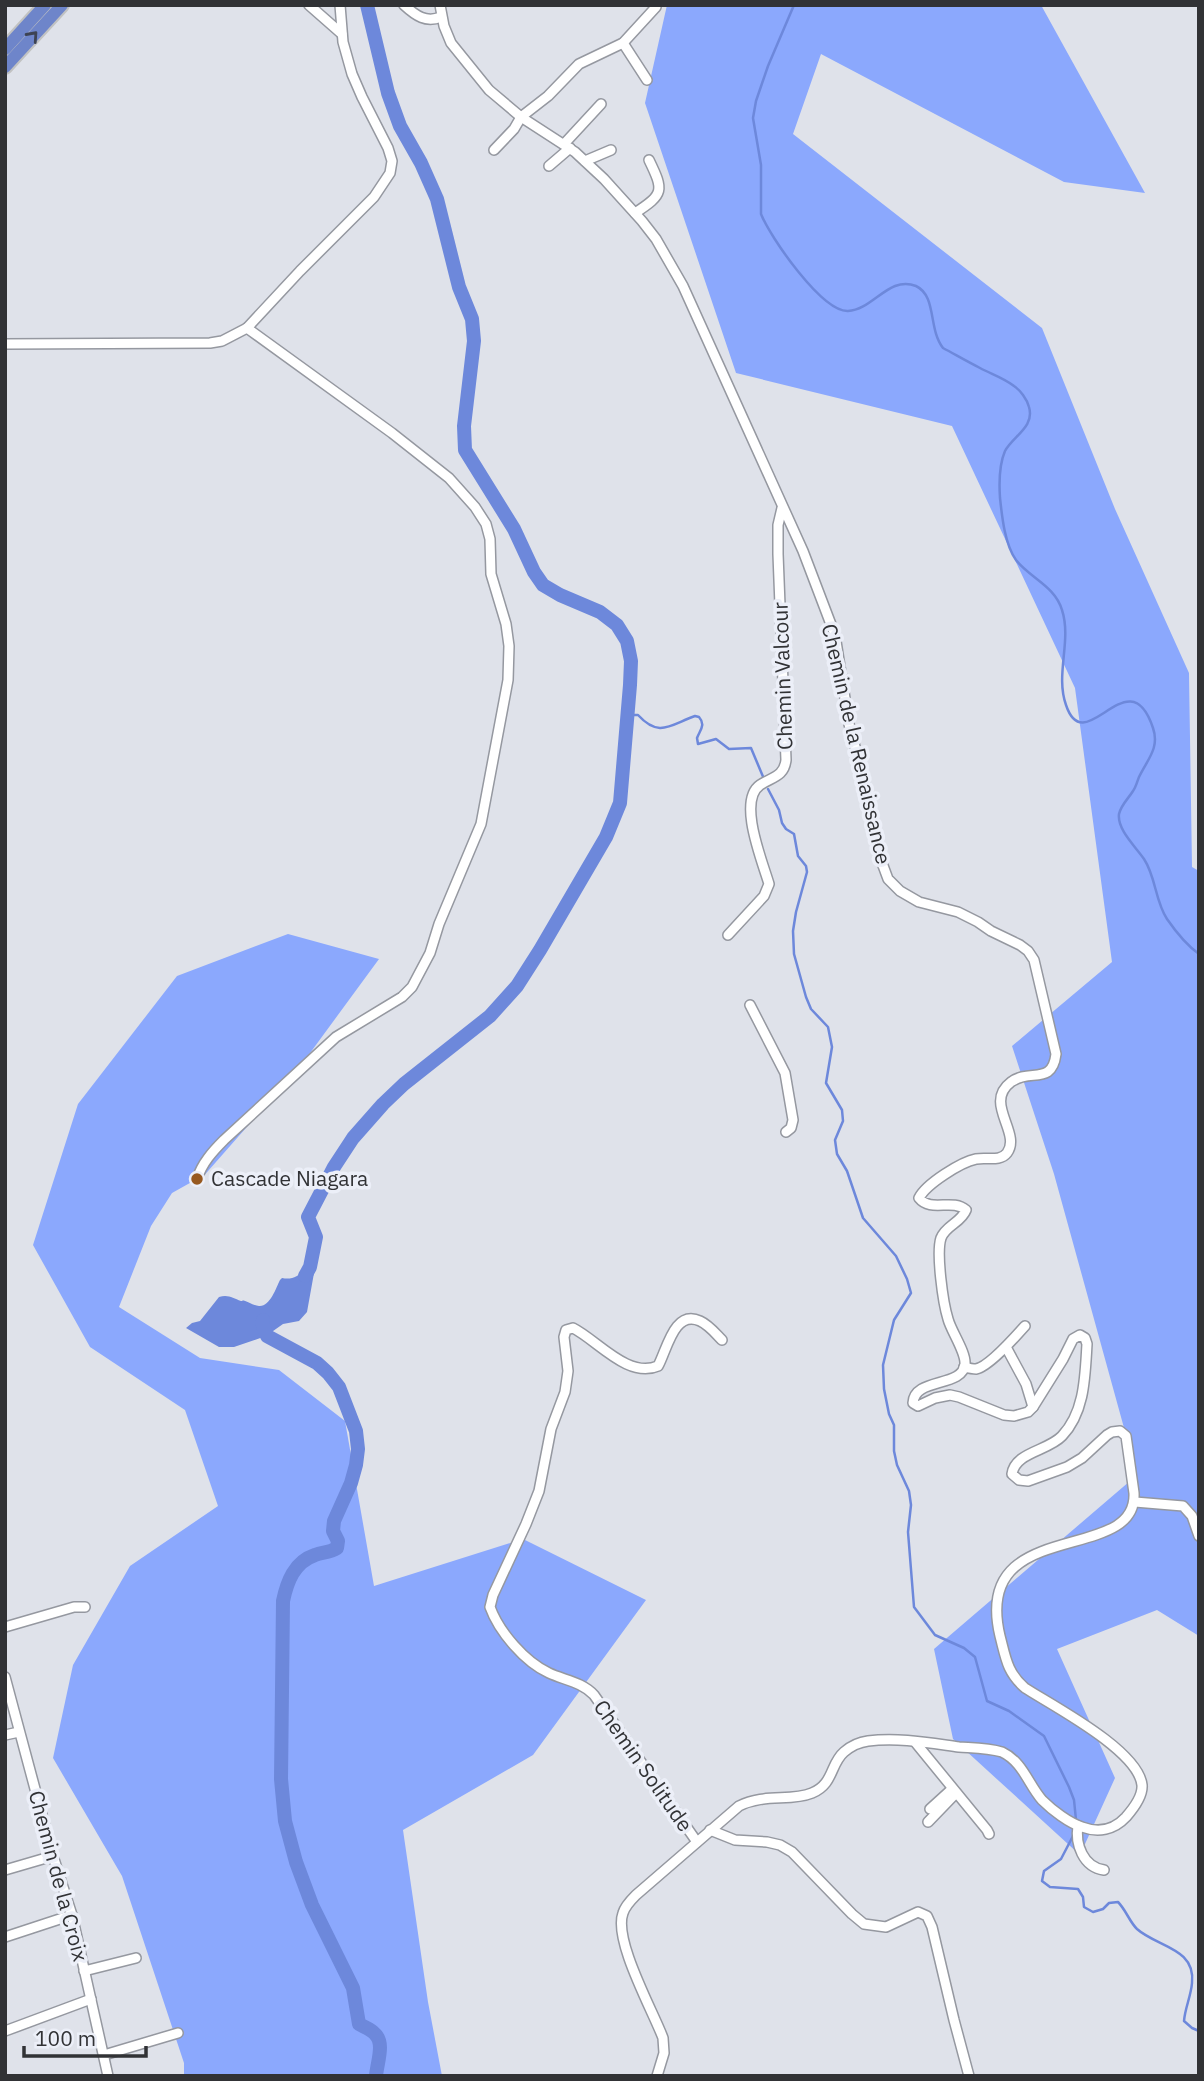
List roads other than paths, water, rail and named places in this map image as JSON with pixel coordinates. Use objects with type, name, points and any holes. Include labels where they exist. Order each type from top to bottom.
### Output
[{"type":"highway","points":[[5,49],[45,5]]},
{"type":"highway","points":[[5,67],[62,5]]},
{"type":"street","points":[[309,5],[342,34]]},
{"type":"street","points":[[5,344],[210,343],[222,341],[247,328],[374,197],[390,173],[388,148],[352,74],[342,34],[340,5]]},
{"type":"street","points":[[404,5],[422,18],[433,20],[442,17]]},
{"type":"street","name":"Chemin de la Renaissance","points":[[440,5],[447,35],[456,51],[489,90],[521,117],[585,160],[656,239],[683,286],[815,580],[835,635],[849,724],[885,873],[892,883],[910,898],[958,912],[1028,951],[1037,970],[1056,1054],[1053,1068],[1048,1072],[1015,1080],[1003,1093],[1000,1104],[1010,1143],[1005,1155],[980,1158],[967,1163],[925,1189],[919,1198],[929,1205],[956,1204],[966,1210],[959,1221],[942,1236],[939,1257],[947,1318],[965,1362],[964,1367]]},
{"type":"street","points":[[494,150],[521,117],[548,96],[584,61],[623,43],[656,6]]},
{"type":"street","points":[[623,43],[647,80]]},
{"type":"street","points":[[549,166],[601,104]]},
{"type":"street","points":[[585,160],[611,150]]},
{"type":"street","points":[[635,213],[654,200],[660,189],[658,177],[649,159]]},
{"type":"street","points":[[197,1179],[211,1153],[223,1140],[336,1037],[401,997],[412,987],[430,953],[439,924],[481,824],[508,680],[509,646],[506,624],[491,574],[490,539],[486,524],[475,507],[449,478],[421,455],[247,328]]},
{"type":"street","name":"Chemin Valcour","points":[[728,935],[767,891],[769,884],[753,829],[751,799],[758,786],[775,778],[785,768],[778,554],[778,525],[782,508]]},
{"type":"street","points":[[750,1005],[785,1073],[793,1120],[791,1128],[786,1132]]},
{"type":"street","name":"Chemin Solitude","points":[[697,1842],[589,1689],[528,1661],[513,1644],[490,1607],[539,1491],[551,1429],[565,1392],[568,1371],[564,1337],[566,1330],[573,1328],[580,1332],[616,1359],[649,1368],[658,1366],[676,1328],[684,1321],[699,1320],[722,1340]]},
{"type":"street","points":[[657,2076],[664,2053],[663,2038],[626,1950],[622,1913],[636,1895],[745,1803],[759,1798],[806,1795],[815,1791],[827,1782],[841,1756],[858,1744],[875,1740],[991,1749],[1007,1755],[1020,1766],[1042,1800],[1078,1826],[1100,1830],[1119,1825],[1141,1794],[1141,1782],[1134,1769],[1112,1744],[1015,1679],[1007,1665],[997,1624],[996,1605],[999,1592],[1014,1569],[1028,1556],[1099,1535],[1116,1527],[1131,1513],[1135,1502],[1126,1436],[1120,1431],[1107,1435],[1082,1458],[1067,1467],[1028,1481],[1019,1480],[1012,1474],[1013,1466],[1021,1458],[1047,1447],[1062,1436],[1075,1417],[1082,1398],[1087,1344],[1083,1337],[1076,1335],[1073,1339],[1028,1412],[1014,1416],[995,1413],[950,1395],[918,1406],[913,1403],[913,1397],[919,1390],[956,1376],[964,1367],[981,1367],[1006,1347],[1025,1326]]},
{"type":"street","points":[[1006,1347],[1026,1384],[1033,1406]]},
{"type":"street","points":[[1135,1502],[1183,1506],[1192,1517],[1199,1536]]},
{"type":"street","points":[[5,1627],[74,1607],[85,1607]]},
{"type":"street","name":"Chemin de la Croix","points":[[5,1677],[53,1856],[72,1915],[108,2076]]},
{"type":"street","points":[[5,1735],[19,1732]]},
{"type":"street","points":[[915,1742],[989,1834]]},
{"type":"street","points":[[930,1810],[954,1791]]},
{"type":"street","points":[[928,1822],[954,1791]]},
{"type":"street","points":[[1078,1826],[1077,1840],[1088,1863],[1104,1870]]},
{"type":"street","points":[[710,1830],[736,1840],[780,1845],[792,1852],[864,1924],[886,1927],[918,1912],[927,1916],[970,2076]]},
{"type":"street","points":[[5,1870],[53,1856]]},
{"type":"street","points":[[5,1937],[72,1915]]},
{"type":"street","points":[[84,1971],[136,1958]]},
{"type":"street","points":[[5,2031],[91,1999]]},
{"type":"street","points":[[104,2055],[178,2033]]},
{"type":"waterway","points":[[305,1276],[310,1267],[316,1237],[308,1217],[334,1167],[353,1138],[404,1084],[490,1016],[517,986],[606,837],[620,803],[630,685],[631,661],[627,641],[617,625],[600,612],[543,585],[514,529],[465,450],[464,426],[474,341],[472,319],[459,287],[437,199],[400,126],[388,93],[367,5]]},
{"type":"waterway","points":[[794,5],[768,66],[753,118],[761,165],[761,214],[798,272],[825,300],[848,311],[865,305],[898,285],[916,286],[927,297],[935,332],[943,348],[1006,381],[1025,398],[1029,407],[1029,420],[1005,451],[1001,468],[1000,498],[1007,539],[1016,560],[1048,588],[1062,610],[1065,622],[1063,693],[1074,719],[1084,722],[1120,704],[1132,702],[1143,708],[1153,728],[1155,742],[1152,754],[1121,808],[1119,820],[1124,832],[1148,866],[1167,919],[1181,938],[1199,954]]},
{"type":"waterway","points":[[628,715],[638,715],[645,722],[659,728],[699,717],[702,725],[697,738],[698,744],[716,739],[729,749],[751,748],[764,779]]},
{"type":"waterway","points":[[768,789],[779,810],[782,823],[794,834],[798,856],[806,866],[807,872],[793,931],[794,954],[811,1009],[828,1027],[832,1047],[826,1083],[842,1110],[843,1121],[835,1140],[837,1154],[847,1171],[863,1218],[896,1256],[911,1293],[894,1320],[883,1365],[884,1389],[894,1425],[894,1451],[897,1465],[909,1491],[911,1505],[908,1532],[914,1607],[935,1635],[964,1648],[975,1657],[987,1701],[1009,1711],[1044,1736],[1074,1800],[1076,1820]]},
{"type":"waterway","points":[[263,1320],[267,1336],[317,1363],[328,1373],[339,1387],[356,1431],[356,1465],[334,1521],[337,1548],[302,1562],[289,1580],[283,1601],[281,1779],[285,1821],[312,1905],[353,1988],[359,2024],[373,2032],[380,2043],[376,2076]]},
{"type":"waterway","points":[[1074,1834],[1061,1859],[1044,1871],[1042,1881],[1050,1887],[1078,1889],[1083,1897],[1084,1907],[1093,1912],[1103,1909],[1109,1903],[1118,1902],[1137,1929],[1182,1955],[1192,1971],[1184,2021],[1199,2031]]},
{"type":"place","name":"Cascade Niagara","points":[[197,1179]]}]
